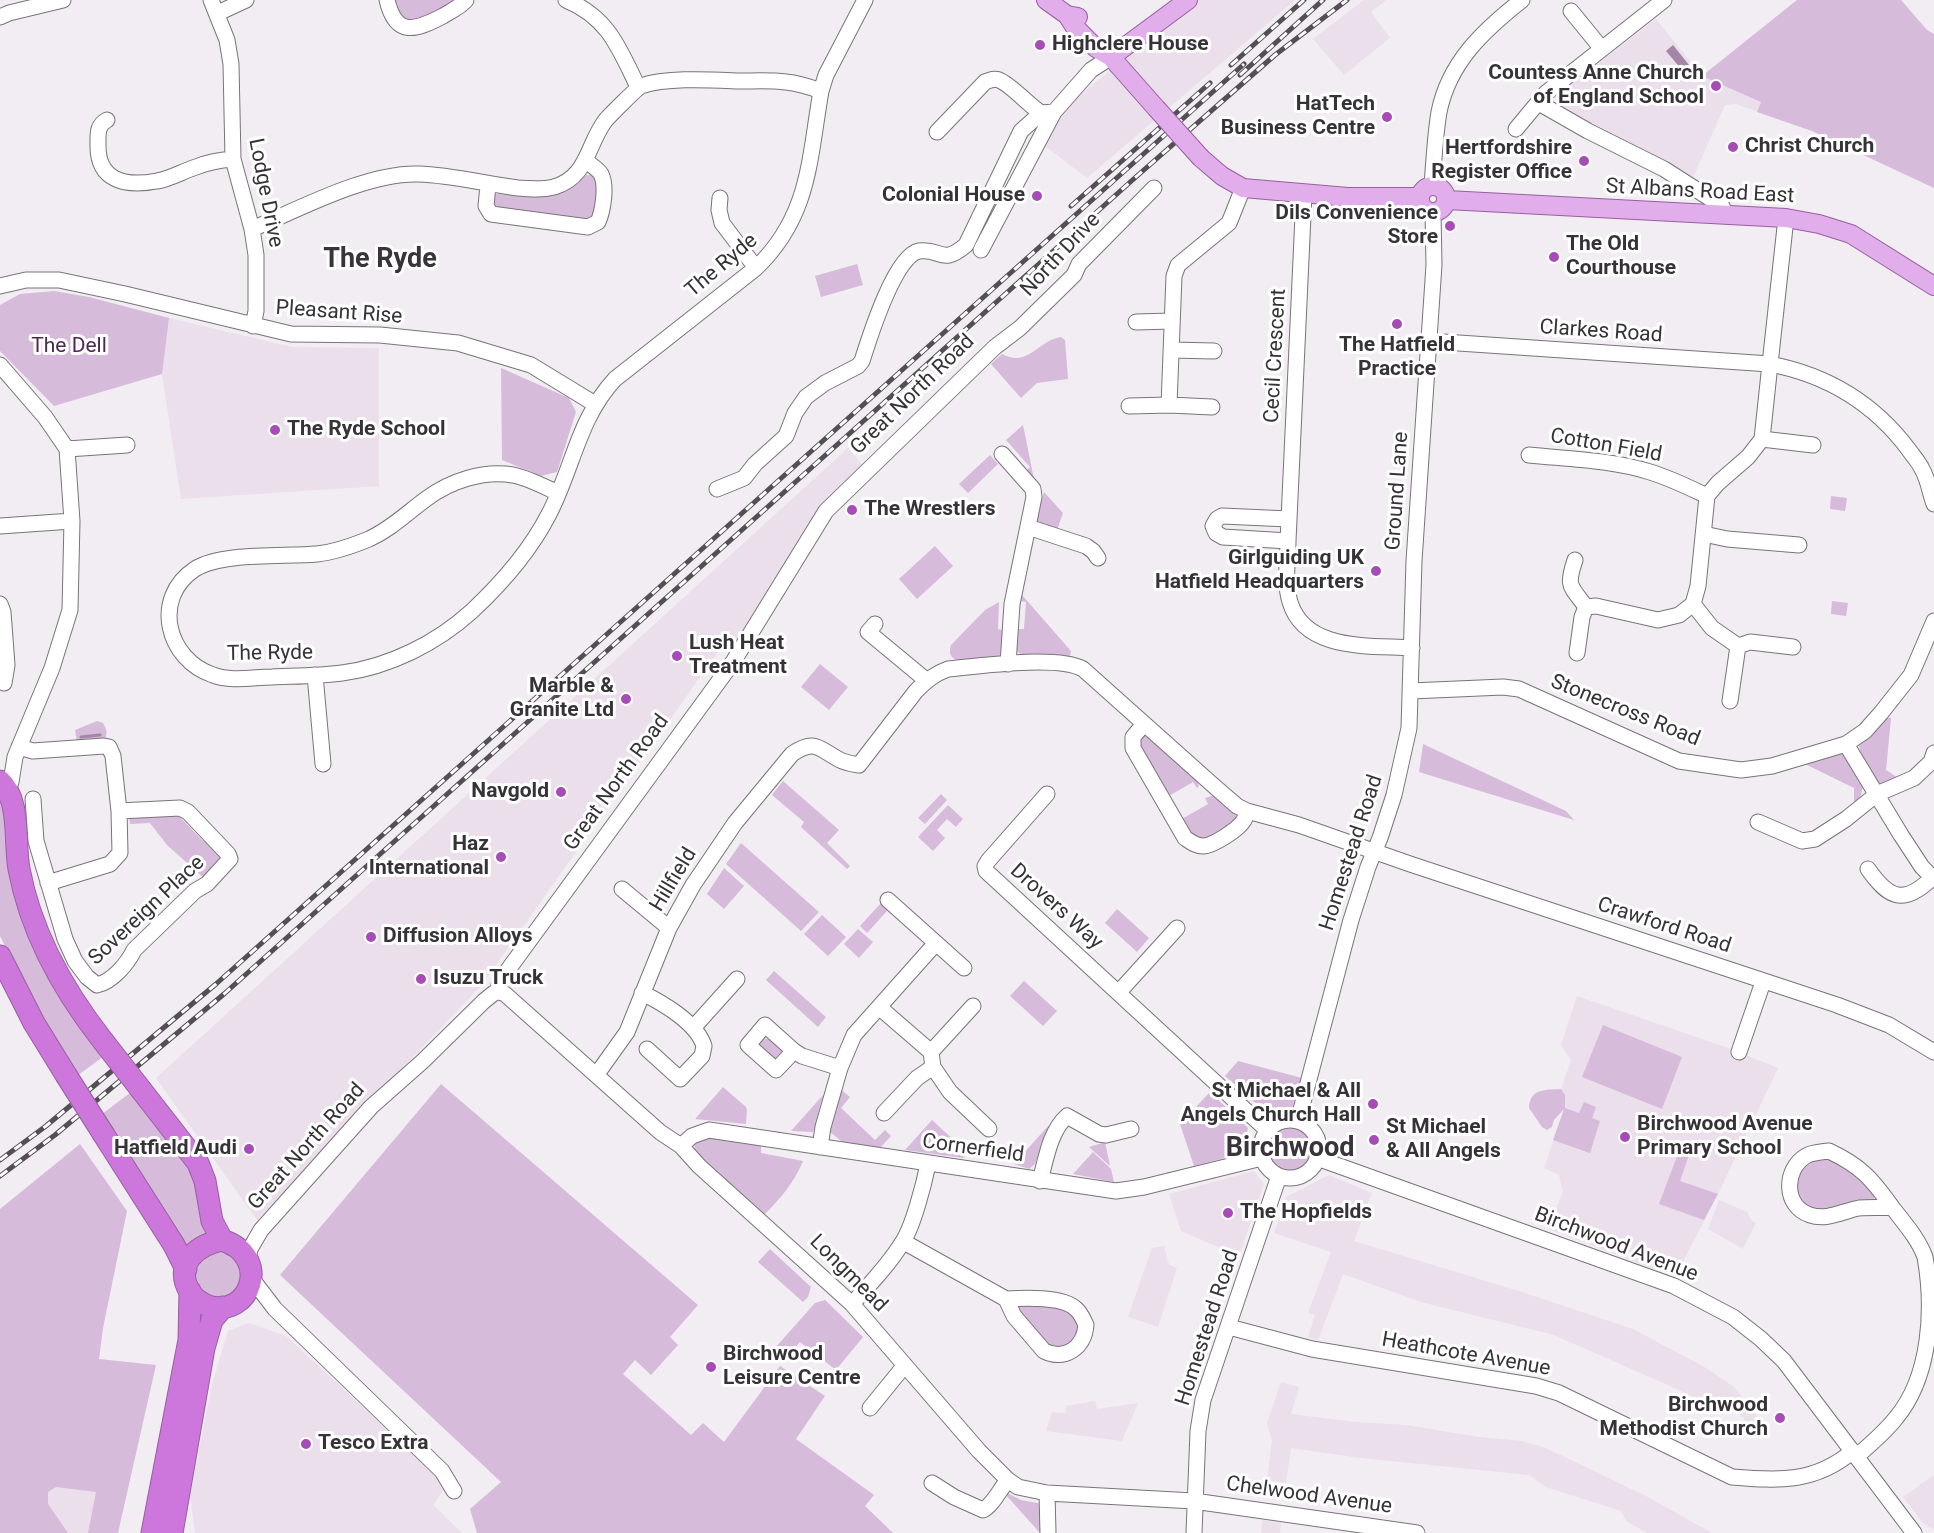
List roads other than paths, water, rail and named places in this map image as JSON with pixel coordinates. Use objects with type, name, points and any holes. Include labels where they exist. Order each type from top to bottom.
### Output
[{"type":"highway","points":[[4,785],[13,802],[19,870],[42,944],[81,1013],[198,1164],[205,1181],[212,1221],[226,1241],[240,1249],[250,1268],[250,1286],[212,1320],[204,1348],[172,1533]]},
{"type":"highway","points":[[0,956],[34,1023],[174,1245],[186,1269]]},
{"type":"highway","points":[[152,1533],[189,1340],[190,1291],[186,1280],[186,1269],[190,1257],[198,1248],[208,1243],[226,1241]]},
{"type":"highway","points":[[190,1291],[204,1305],[232,1303]]},
{"type":"main road","points":[[1046,0],[1067,15],[1079,18],[1100,35],[1111,46],[1111,57],[1201,158],[1222,176],[1244,188],[1348,197],[1426,191],[1437,186],[1444,191],[1447,200],[1442,209],[1433,213],[1423,208],[1426,191]]},
{"type":"main road","points":[[1111,57],[1188,0]]},
{"type":"main road","name":"St Albans Road East","points":[[1447,200],[1786,218],[1836,228],[1851,234],[1934,286]]},
{"type":"street","points":[[0,17],[9,12],[63,0]]},
{"type":"street","points":[[214,7],[246,0]]},
{"type":"street","points":[[387,0],[399,24],[405,28],[413,28],[424,26],[459,7],[466,0]]},
{"type":"street","points":[[566,0],[583,7],[598,18],[624,58],[638,87]]},
{"type":"street","name":"The Ryde","points":[[558,493],[512,475],[492,474],[470,477],[449,484],[381,533],[351,547],[320,554],[217,560],[197,568],[175,589],[169,602],[169,626],[175,641],[196,666],[213,675],[229,678],[345,673],[379,665],[433,640],[456,625],[495,588],[519,561],[549,514],[558,493],[584,426],[595,404],[615,379],[756,268],[785,235],[801,203],[821,91],[826,75],[866,0]]},
{"type":"street","points":[[1426,191],[1440,111],[1448,84],[1463,56],[1480,35],[1522,0]]},
{"type":"street","points":[[1516,129],[1546,93],[1662,1]]},
{"type":"street","name":"Lodge Drive","points":[[214,7],[227,40],[231,64],[233,159],[252,229],[256,255],[256,311],[253,326]]},
{"type":"street","points":[[1571,11],[1602,49]]},
{"type":"street","points":[[717,489],[744,478],[755,464],[786,436],[795,413],[806,397],[816,388],[858,366],[862,361],[887,293],[905,260],[910,254],[919,251],[946,256],[966,245],[1021,131],[1048,112],[1091,70],[1111,57]]},
{"type":"street","points":[[937,132],[985,82],[993,79],[1002,81],[1029,105],[1048,112]]},
{"type":"street","points":[[252,229],[365,182],[391,176],[417,174],[445,176],[488,185],[542,189],[555,187],[576,174],[586,161],[596,136],[606,120],[638,87],[692,80],[786,82],[821,91]]},
{"type":"street","points":[[1539,103],[1588,131],[1664,169],[1722,206],[1725,215]]},
{"type":"street","points":[[981,250],[1048,112]]},
{"type":"street","points":[[107,120],[99,128],[98,158],[105,172],[118,180],[135,183],[158,181],[207,163],[233,159]]},
{"type":"street","points":[[488,185],[486,206],[491,214],[588,227],[598,222],[601,217],[604,186],[601,174],[586,161]]},
{"type":"street","name":"North Drive","points":[[995,347],[1020,328],[1074,276],[1079,264],[1154,188]]},
{"type":"street","points":[[1169,405],[1174,276],[1178,265],[1229,223],[1244,188]]},
{"type":"street","name":"Cecil Crescent","points":[[1304,194],[1288,541],[1290,602],[1298,619],[1316,635],[1334,643],[1412,648]]},
{"type":"street","points":[[720,198],[718,210],[722,223],[756,268]]},
{"type":"street","name":"Ground Lane","points":[[1400,772],[1409,728],[1414,561],[1434,265],[1433,213]]},
{"type":"street","points":[[1586,607],[1596,606],[1658,620],[1679,615],[1693,604],[1698,586],[1707,496],[1718,483],[1746,460],[1762,439],[1786,218]]},
{"type":"street","name":"Pleasant Rise","points":[[0,286],[26,280],[59,280],[291,334],[380,335],[458,343],[531,365],[595,404]]},
{"type":"street","points":[[1136,322],[1172,321]]},
{"type":"street","name":"Clarkes Road","points":[[1429,341],[1770,364]]},
{"type":"street","name":"Great North Road","points":[[250,1268],[250,1249],[261,1230],[372,1107],[423,1061],[488,996],[499,992],[502,978],[733,662],[826,511],[995,347]]},
{"type":"street","points":[[1171,350],[1215,351]]},
{"type":"street","points":[[1770,364],[1819,377],[1843,389],[1872,410],[1928,466],[1934,504]]},
{"type":"street","points":[[0,365],[45,417],[67,449],[72,521],[70,610],[52,668],[17,752],[11,782],[4,785]]},
{"type":"street","points":[[1129,406],[1212,407]]},
{"type":"street","points":[[1762,439],[1813,445]]},
{"type":"street","points":[[67,449],[127,445]]},
{"type":"street","points":[[1002,454],[1033,489],[1034,497],[1012,604],[1008,664]]},
{"type":"street","name":"Cotton Field","points":[[1529,454],[1649,471],[1682,483],[1707,496]]},
{"type":"street","points":[[1288,541],[1223,537],[1216,533],[1213,526],[1216,519],[1222,516],[1289,519]]},
{"type":"street","points":[[0,526],[72,521]]},
{"type":"street","points":[[1028,527],[1086,546],[1098,558]]},
{"type":"street","points":[[1704,534],[1727,539],[1799,545]]},
{"type":"street","points":[[1575,560],[1569,574],[1569,582],[1586,607]]},
{"type":"street","points":[[0,604],[3,612],[7,665],[4,683]]},
{"type":"street","points":[[1693,604],[1712,628],[1738,646]]},
{"type":"street","points":[[1577,653],[1582,617],[1586,607]]},
{"type":"street","name":"Stonecross Road","points":[[1411,691],[1503,687],[1518,689],[1679,761],[1741,770],[1772,766],[1846,744],[1865,730],[1881,714],[1911,675],[1934,621]]},
{"type":"street","points":[[875,624],[868,632],[926,680],[948,669],[1008,664],[1055,662],[1075,665],[1083,669],[1237,806],[1247,811],[1244,821],[1238,828],[1212,845],[1194,844],[1185,838],[1133,747],[1133,737],[1144,724]]},
{"type":"street","points":[[1738,646],[1750,642],[1793,647]]},
{"type":"street","points":[[1730,701],[1738,646]]},
{"type":"street","points":[[315,675],[322,764]]},
{"type":"street","name":"Hillfield","points":[[597,1074],[627,1032],[669,928],[693,885],[735,823],[792,754],[808,745],[820,747],[841,760],[859,765],[926,680]]},
{"type":"street","points":[[1846,744],[1922,867],[1933,879],[1909,895],[1900,894],[1880,887],[1868,869]]},
{"type":"street","points":[[0,766],[17,752],[109,747],[113,756],[121,847],[115,860],[110,864],[48,883],[36,841],[33,800]]},
{"type":"street","points":[[1758,822],[1802,841],[1815,839],[1846,819],[1877,794],[1914,778],[1931,762],[1934,753]]},
{"type":"street","name":"Homestead Road","points":[[1298,1121],[1351,920],[1400,772]]},
{"type":"street","name":"Drovers Way","points":[[1047,794],[988,861],[985,866],[986,872],[1267,1130]]},
{"type":"street","name":"Sovereign Place","points":[[48,883],[58,921],[75,961],[87,977],[97,985],[104,983],[130,959],[134,950],[195,891],[207,884],[230,859],[228,854],[188,812],[180,808],[119,811]]},
{"type":"street","name":"Crawford Road","points":[[1247,811],[1299,825],[1375,850],[1400,861],[1838,1005],[1889,1025],[1934,1052]]},
{"type":"street","points":[[622,889],[669,928]]},
{"type":"street","points":[[888,900],[964,968]]},
{"type":"street","points":[[1119,992],[1177,928]]},
{"type":"street","points":[[820,1147],[823,1127],[840,1068],[854,1035],[936,943]]},
{"type":"street","points":[[693,1028],[737,979]]},
{"type":"street","points":[[1739,1052],[1763,982]]},
{"type":"street","name":"Longmead","points":[[499,992],[505,994],[660,1132],[681,1146],[699,1166],[852,1304],[979,1451],[1008,1480],[1018,1487],[1047,1492],[1194,1501]]},
{"type":"street","points":[[642,993],[660,1001],[693,1028],[702,1040],[704,1051],[680,1079],[647,1049]]},
{"type":"street","points":[[884,1113],[917,1078],[972,1006]]},
{"type":"street","points":[[879,1007],[932,1059],[950,1092],[989,1129]]},
{"type":"street","points":[[794,1051],[802,1056],[840,1068]]},
{"type":"street","points":[[1040,1180],[1053,1138],[1061,1121],[1067,1116],[1099,1134],[1106,1135],[1131,1129]]},
{"type":"street","points":[[1282,1121],[1298,1121],[1313,1132],[1319,1149],[1317,1158],[1306,1173],[1288,1178],[1279,1176],[1268,1169],[1260,1148],[1267,1130],[1282,1121]]},
{"type":"street","name":"Cornerfield","points":[[681,1146],[692,1136],[709,1130],[1102,1190],[1130,1190],[1262,1158]]},
{"type":"street","name":"Heathcote Avenue","points":[[1229,1327],[1312,1349],[1536,1386],[1559,1393],[1732,1477],[1753,1479],[1802,1477],[1831,1468],[1855,1454],[1891,1424],[1917,1384],[1931,1336],[1933,1310],[1925,1257],[1914,1236],[1873,1181],[1850,1161],[1829,1151],[1807,1155],[1798,1163],[1789,1179],[1789,1189],[1793,1199],[1799,1209],[1807,1214],[1828,1217],[1862,1208],[1892,1208]]},
{"type":"street","name":"Birchwood Avenue","points":[[1317,1158],[1674,1286],[1733,1317],[1761,1338],[1784,1361],[1914,1533]]},
{"type":"street","points":[[852,1304],[904,1242],[924,1184],[928,1164]]},
{"type":"street","name":"Homestead Road","points":[[1194,1533],[1198,1431],[1203,1400],[1279,1176]]},
{"type":"street","name":"Great North Road","points":[[226,1241],[240,1240],[261,1230]]},
{"type":"street","points":[[904,1242],[1006,1299],[1024,1298],[1070,1304],[1077,1310],[1086,1325],[1083,1339],[1078,1346],[1066,1354],[1051,1354],[1044,1351],[1014,1316],[1006,1299]]},
{"type":"street","points":[[250,1268],[275,1309],[442,1471],[454,1491]]},
{"type":"street","points":[[232,1303],[251,1299],[275,1309]]},
{"type":"street","points":[[870,1408],[905,1365]]},
{"type":"street","points":[[932,1483],[954,1497],[983,1510],[988,1508],[999,1489],[1008,1480]]},
{"type":"street","points":[[1047,1492],[1048,1533]]},
{"type":"street","name":"Chelwood Avenue","points":[[1194,1501],[1418,1533]]},
{"type":"waterway","points":[[81,737],[100,735]]},
{"type":"railway","points":[[1231,65],[1304,0]]},
{"type":"railway","points":[[1240,75],[1323,0]]},
{"type":"railway","points":[[0,1176],[55,1135],[224,994],[1137,176],[1275,55],[1347,0]]},
{"type":"railway","points":[[0,1160],[46,1126],[216,984],[1244,64]]},
{"type":"railway","points":[[1071,206],[1210,83]]},
{"type":"place","name":"Highclere House","points":[[1040,45]]},
{"type":"place","name":"Countess Anne Church of England School","points":[[1716,86]]},
{"type":"place","name":"HatTech Business Centre","points":[[1387,117]]},
{"type":"place","name":"Christ Church","points":[[1733,147]]},
{"type":"place","name":"Hertfordshire Register Office","points":[[1584,161]]},
{"type":"place","name":"Colonial House","points":[[1037,196]]},
{"type":"place","name":"Dils Convenience Store","points":[[1450,226]]},
{"type":"place","name":"The Old Courthouse","points":[[1554,257]]},
{"type":"place","name":"The Hatfield Practice","points":[[1397,324]]},
{"type":"place","name":"The Ryde School","points":[[275,430]]},
{"type":"place","name":"The Wrestlers","points":[[852,510]]},
{"type":"place","name":"Girlguiding UK Hatfield Headquarters","points":[[1376,571]]},
{"type":"place","name":"Lush Heat Treatment","points":[[677,656]]},
{"type":"place","name":"Marble & Granite Ltd","points":[[626,699]]},
{"type":"place","name":"Navgold","points":[[561,792]]},
{"type":"place","name":"Haz International","points":[[501,857]]},
{"type":"place","name":"Diffusion Alloys","points":[[371,937]]},
{"type":"place","name":"Isuzu Truck","points":[[421,979]]},
{"type":"place","name":"St Michael & All Angels Church Hall","points":[[1373,1104]]},
{"type":"place","name":"Birchwood Avenue Primary School","points":[[1625,1137]]},
{"type":"place","name":"St Michael & All Angels","points":[[1374,1140]]},
{"type":"place","name":"Hatfield Audi","points":[[249,1149]]},
{"type":"place","name":"The Hopfields","points":[[1228,1213]]},
{"type":"place","name":"Birchwood Leisure Centre","points":[[711,1367]]},
{"type":"place","name":"Birchwood Methodist Church","points":[[1780,1418]]},
{"type":"place","name":"Tesco Extra","points":[[306,1444]]},
{"type":"district","name":"The Ryde","points":[[380,260]]},
{"type":"district","name":"Birchwood","points":[[1290,1149]]},
{"type":"park label","name":"The Dell","points":[[69,347]]}]
